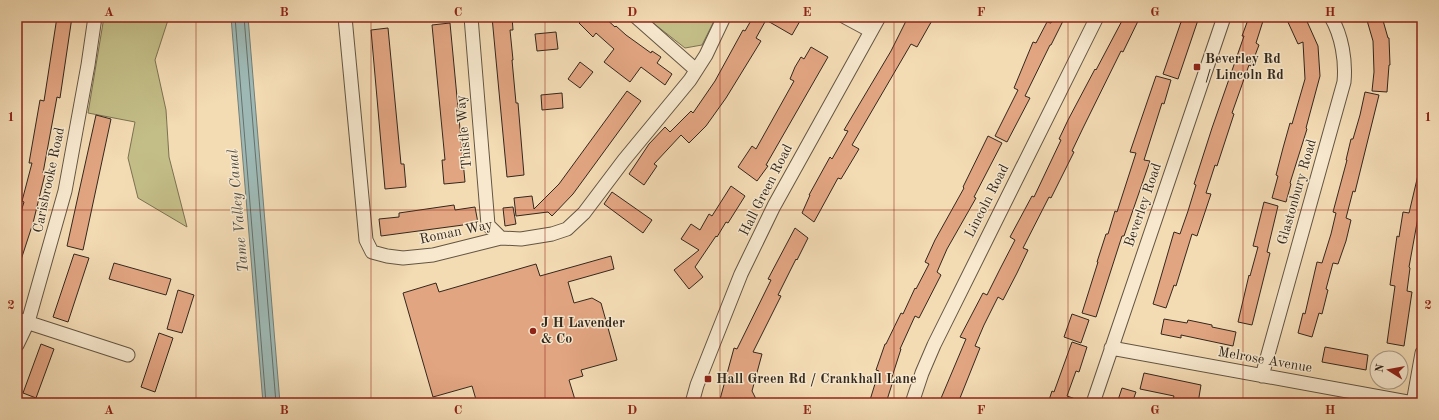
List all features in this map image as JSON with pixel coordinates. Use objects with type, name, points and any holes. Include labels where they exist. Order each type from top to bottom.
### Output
[{"type":"street","name":"Carisbrooke Road","points":[[17,345],[22,321],[65,191],[88,65],[95,17]]},
{"type":"street","name":"Roman Way","points":[[346,17],[366,240],[372,252],[404,258],[433,255],[501,238],[521,239],[552,234],[567,229],[584,213],[624,160],[690,80],[706,55],[724,17]]},
{"type":"street","name":"Thistle Way","points":[[471,17],[488,226],[501,238]]},
{"type":"street","points":[[636,17],[696,70]]},
{"type":"street","points":[[845,17],[871,31]]},
{"type":"street","name":"Hall Green Road","points":[[692,403],[697,385],[741,274],[774,206],[879,17]]},
{"type":"street","name":"Lincoln Road","points":[[912,403],[922,373],[934,345],[1097,17]]},
{"type":"street","name":"Beverley Road","points":[[1093,403],[1224,17]]},
{"type":"street","name":"Glastonbury Road","points":[[1262,376],[1344,82],[1344,57],[1340,40],[1331,17]]},
{"type":"street","points":[[22,321],[128,355]]},
{"type":"street","name":"Melrose Avenue","points":[[1112,348],[1413,403]]},
{"type":"street","points":[[1413,403],[1422,353]]},
{"type":"street","name":"Hall Green Road","points":[[681,403],[697,385]]},
{"type":"shaded area","points":[[104,17],[138,17],[168,20],[155,60],[166,110],[169,157],[187,227],[138,198],[128,158],[135,122],[88,113]]},
{"type":"shaded area","points":[[650,17],[716,17],[702,45],[685,48],[648,19]]},
{"type":"water","points":[[231,17],[248,17],[280,403],[263,403]]},
{"type":"building","points":[[57,17],[72,17],[60,98],[57,97],[43,173],[45,174],[33,223],[19,266],[17,266],[17,224],[24,202],[22,201],[32,163],[29,163],[40,100],[44,101]]},
{"type":"building","points":[[492,17],[512,17],[513,30],[510,30],[512,60],[516,103],[518,103],[524,175],[507,177]]},
{"type":"building","points":[[585,17],[604,17],[615,27],[616,26],[651,53],[652,51],[661,57],[657,63],[672,74],[665,85],[641,67],[630,82],[604,62],[614,49],[596,33],[593,37],[579,23]]},
{"type":"building","points":[[753,17],[794,17],[800,21],[792,35],[766,20],[756,38],[761,41],[726,98],[706,126],[689,143],[681,135],[654,164],[657,166],[644,185],[629,174],[649,144],[665,127],[670,132],[691,111],[693,113],[715,81],[743,30],[745,31]]},
{"type":"building","points":[[908,17],[934,17],[917,47],[911,44],[852,145],[859,149],[841,179],[838,178],[814,222],[802,213],[809,195],[830,157],[832,159],[848,131],[844,130],[891,51]]},
{"type":"building","points":[[1054,17],[1065,17],[1025,96],[1030,98],[1007,142],[995,136],[1018,90],[1014,88],[1033,42],[1036,43],[1047,22],[1051,23]]},
{"type":"building","points":[[1124,17],[1140,17],[1123,52],[1121,51],[1083,128],[1072,151],[1074,152],[1051,198],[1049,197],[1023,248],[1028,250],[1017,273],[1003,300],[998,297],[984,325],[975,346],[980,348],[958,403],[939,403],[966,339],[960,337],[983,293],[987,295],[1015,240],[1010,237],[1032,196],[1034,197],[1061,140],[1059,139],[1068,120]]},
{"type":"building","points":[[1184,17],[1199,17],[1178,79],[1163,74]]},
{"type":"building","points":[[1249,17],[1263,21],[1256,43],[1259,45],[1251,66],[1249,65],[1232,113],[1234,114],[1217,166],[1215,165],[1206,193],[1211,194],[1197,236],[1192,234],[1176,286],[1174,285],[1166,308],[1153,304],[1174,232],[1180,234],[1188,211],[1196,185],[1194,184]]},
{"type":"building","points":[[1294,17],[1305,17],[1318,46],[1320,76],[1306,128],[1307,129],[1290,183],[1286,202],[1272,198],[1283,148],[1290,123],[1292,124],[1305,79],[1303,42],[1298,44],[1287,20]]},
{"type":"building","points":[[1366,17],[1382,17],[1389,38],[1390,65],[1387,92],[1372,91],[1374,72],[1373,41]]},
{"type":"building","points":[[450,23],[465,182],[444,184],[442,160],[445,160],[432,25]]},
{"type":"building","points":[[388,28],[401,164],[404,164],[406,187],[385,189],[371,30]]},
{"type":"building","points":[[556,32],[558,49],[537,51],[535,34]]},
{"type":"building","points":[[811,47],[828,57],[766,165],[768,166],[757,181],[738,167],[752,146],[756,149],[794,81],[790,79],[795,67],[801,57],[804,59]]},
{"type":"building","points":[[580,62],[593,72],[580,88],[568,79]]},
{"type":"building","points":[[1156,76],[1171,80],[1144,160],[1150,161],[1124,236],[1122,236],[1096,317],[1082,313],[1106,234],[1108,234],[1115,211],[1117,212],[1136,153],[1130,152]]},
{"type":"building","points":[[627,91],[641,101],[573,194],[552,216],[548,212],[516,216],[514,198],[532,196],[534,209],[559,184]]},
{"type":"building","points":[[1365,92],[1379,95],[1355,192],[1353,191],[1346,218],[1351,220],[1346,241],[1338,264],[1333,263],[1326,289],[1328,290],[1322,314],[1319,313],[1312,337],[1298,333],[1303,313],[1305,314],[1317,262],[1322,263],[1331,234],[1336,213],[1333,212],[1351,139],[1353,139]]},
{"type":"building","points":[[562,93],[563,108],[542,110],[541,95]]},
{"type":"building","points":[[96,115],[111,119],[83,250],[67,246]]},
{"type":"building","points":[[988,136],[1002,143],[974,197],[976,198],[947,249],[937,272],[941,275],[919,318],[915,316],[900,349],[891,380],[893,381],[886,403],[879,403],[870,400],[879,371],[876,370],[885,344],[901,313],[903,314],[915,288],[916,289],[929,264],[925,262],[935,240],[964,188],[963,187]]},
{"type":"building","points":[[1418,175],[1422,175],[1422,212],[1419,212],[1409,267],[1407,291],[1412,292],[1404,346],[1387,343],[1395,286],[1390,285],[1397,236],[1399,237],[1403,212],[1409,213]]},
{"type":"building","points":[[731,186],[745,196],[728,223],[726,222],[695,267],[703,277],[689,289],[674,270],[699,250],[681,239],[691,224],[700,230],[709,214],[712,216]]},
{"type":"building","points":[[612,192],[652,220],[643,233],[604,204]]},
{"type":"building","points":[[1264,202],[1278,206],[1267,252],[1270,253],[1252,325],[1238,322],[1249,275],[1250,276],[1258,247],[1253,246]]},
{"type":"building","points":[[454,205],[455,210],[475,207],[478,223],[381,236],[379,219],[399,217],[399,213]]},
{"type":"building","points":[[513,207],[516,224],[505,226],[503,208]]},
{"type":"building","points":[[795,228],[808,238],[778,295],[781,296],[753,352],[762,354],[752,391],[758,403],[719,403],[734,348],[737,349],[771,280],[768,279]]},
{"type":"building","points":[[74,254],[89,258],[68,322],[53,317]]},
{"type":"building","name":"J H Lavender & Co","points":[[611,256],[614,269],[568,282],[574,303],[592,298],[601,303],[617,360],[581,370],[583,376],[569,380],[576,403],[477,403],[472,386],[433,397],[403,293],[436,283],[439,292],[536,264],[540,276]]},
{"type":"building","points":[[114,263],[171,279],[166,295],[109,279]]},
{"type":"building","points":[[178,290],[194,295],[182,333],[167,329]]},
{"type":"building","points":[[1072,314],[1089,320],[1081,343],[1064,337]]},
{"type":"building","points":[[1164,319],[1187,323],[1188,320],[1236,332],[1233,346],[1181,335],[1181,338],[1161,334]]},
{"type":"building","points":[[159,333],[173,338],[155,392],[141,387]]},
{"type":"building","points":[[1072,342],[1087,347],[1079,372],[1076,371],[1067,396],[1081,401],[1081,403],[1048,403],[1052,391],[1054,392]]},
{"type":"building","points":[[41,344],[54,349],[36,398],[23,393]]},
{"type":"building","points":[[1325,347],[1368,355],[1366,370],[1322,362]]},
{"type":"building","points":[[1144,373],[1201,385],[1198,403],[1173,399],[1174,396],[1140,389]]},
{"type":"building","points":[[1122,388],[1136,392],[1132,403],[1117,403]]},
{"type":"place","name":"Beverley Rd / Lincoln Rd","points":[[1197,67]]},
{"type":"place","name":"J H Lavender & Co","points":[[533,331]]},
{"type":"place","name":"Hall Green Rd / Crankhall Lane","points":[[708,379]]},
{"type":"water label","name":"Tame Valley Canal","points":[[239,211]]}]
